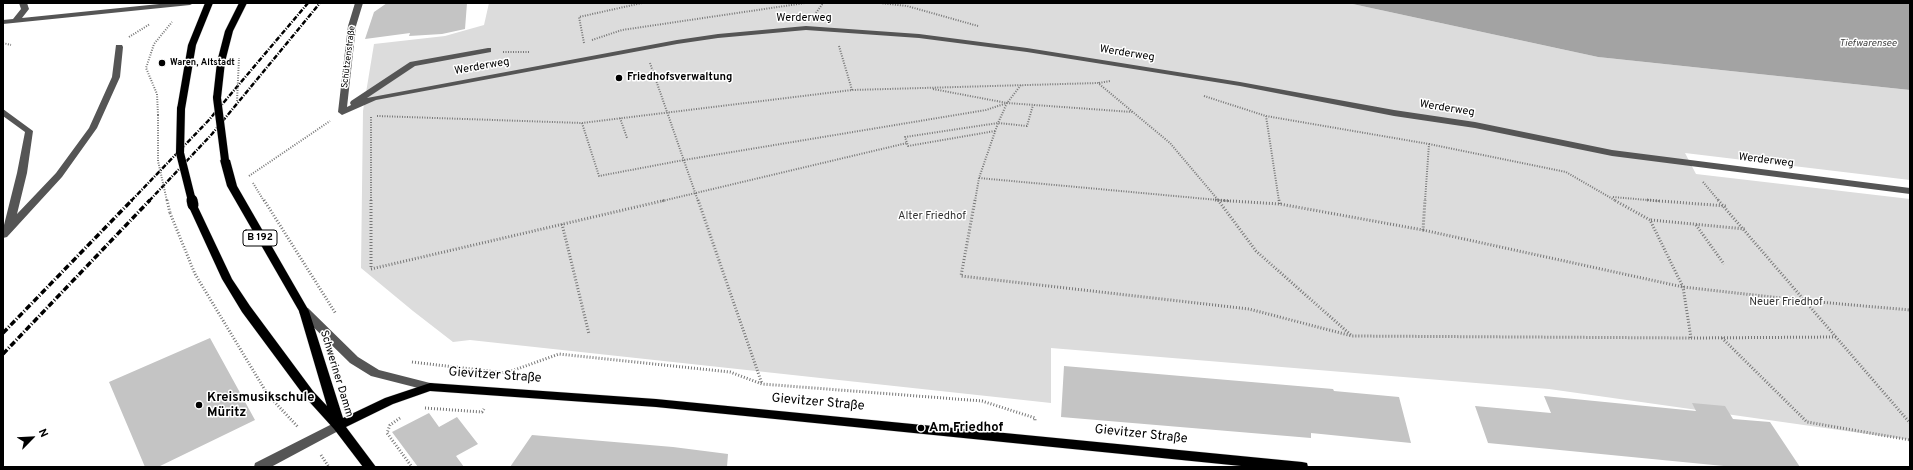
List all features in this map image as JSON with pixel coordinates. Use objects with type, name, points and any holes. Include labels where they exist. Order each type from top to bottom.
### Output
[{"type":"main road","name":"Schweriner Damm","points":[[209,3],[192,45],[181,109],[180,153],[193,205],[227,279],[246,309],[310,394],[338,426]]},
{"type":"main road","name":"Schweriner Damm","points":[[243,3],[229,31],[221,62],[217,105],[225,160],[232,186],[304,311],[338,426]]},
{"type":"main road","name":"Gievitzer Straße","points":[[338,426],[389,401],[430,387],[656,403],[1035,439],[1302,467]]},
{"type":"main road","name":"B 192","points":[[338,426],[370,467]]},
{"type":"street","points":[[16,20],[25,9],[23,3]]},
{"type":"street","points":[[3,22],[190,3]]},
{"type":"street","name":"Schützenstraße","points":[[342,112],[352,26],[359,3]]},
{"type":"street","name":"Werderweg","points":[[342,112],[374,98],[677,42],[725,35],[806,28],[919,36],[1027,50],[1233,83],[1394,113],[1475,125],[1612,153],[1910,191]]},
{"type":"street","points":[[6,232],[59,175],[93,128],[116,77],[119,47]]},
{"type":"street","points":[[342,112],[362,97],[413,64],[488,50]]},
{"type":"street","points":[[3,112],[29,131],[22,173],[6,232]]},
{"type":"street","points":[[304,311],[354,360],[375,372],[430,387]]},
{"type":"street","points":[[260,467],[338,426]]},
{"type":"path","points":[[583,37],[579,17],[642,3]]},
{"type":"path","points":[[880,3],[907,6],[982,27]]},
{"type":"path","points":[[176,17],[154,44],[146,68],[157,94],[158,161],[170,212],[195,274],[268,395],[311,440],[329,467]]},
{"type":"path","points":[[119,47],[132,35],[154,22]]},
{"type":"path","points":[[3,43],[11,44]]},
{"type":"path","points":[[838,43],[852,90]]},
{"type":"path","points":[[488,50],[518,53],[537,51]]},
{"type":"path","points":[[647,56],[762,384]]},
{"type":"path","points":[[237,106],[239,58]]},
{"type":"path","points":[[907,143],[371,269],[372,115],[582,123],[852,90],[1098,83],[1114,80]]},
{"type":"path","points":[[1098,83],[1170,143],[1218,200],[1256,252],[1352,336]]},
{"type":"path","points":[[1021,85],[1008,103],[998,122],[979,178],[961,276],[1249,309],[1352,336],[1691,338],[1837,337]]},
{"type":"path","points":[[928,88],[1008,103],[1133,112]]},
{"type":"path","points":[[1199,94],[1266,116],[1429,144],[1566,172],[1650,220],[1745,229]]},
{"type":"path","points":[[582,123],[599,176],[684,160],[986,110],[1008,103]]},
{"type":"path","points":[[995,131],[908,146],[905,137],[998,122],[1027,126],[1033,105]]},
{"type":"path","points":[[338,317],[249,176],[342,112]]},
{"type":"path","points":[[1266,116],[1280,204]]},
{"type":"path","points":[[620,118],[627,138]]},
{"type":"path","points":[[1423,230],[1429,144]]},
{"type":"path","points":[[979,178],[1218,200],[1280,204],[1423,230],[1683,287],[1807,301],[1910,310]]},
{"type":"path","points":[[1701,180],[1726,206],[1910,423]]},
{"type":"path","points":[[1611,197],[1726,206]]},
{"type":"path","points":[[1650,220],[1683,287],[1691,338]]},
{"type":"path","points":[[562,224],[589,334]]},
{"type":"path","points":[[1696,224],[1724,264]]},
{"type":"path","points":[[1722,338],[1807,422],[1910,440]]},
{"type":"path","points":[[411,362],[506,372],[558,354],[730,372],[762,384],[982,401],[1035,418],[1035,439]]},
{"type":"path","points":[[419,410],[425,408],[482,412],[506,372]]},
{"type":"path","points":[[402,417],[390,425],[387,433],[412,467]]},
{"type":"green space","name":"Alter Friedhof","points":[[489,3],[1348,3],[1598,57],[1910,90],[1910,180],[1685,153],[1696,174],[1910,199],[1910,440],[1549,389],[1051,348],[1051,403],[470,340],[453,342],[361,268],[363,111],[374,44],[445,36],[484,25]]},
{"type":"water","name":"Tiefwarensee","points":[[1348,3],[1910,3],[1910,90],[1598,57]]},
{"type":"building","points":[[387,3],[467,3],[465,29],[442,34],[409,36],[410,33],[365,39],[374,12]]},
{"type":"building","name":"Kreismusikschule Müritz","points":[[210,338],[255,420],[158,467],[145,467],[109,382]]},
{"type":"building","points":[[1064,366],[1333,389],[1334,391],[1399,397],[1411,443],[1311,433],[1311,438],[1061,417]]},
{"type":"building","points":[[1544,396],[1696,411],[1692,403],[1725,406],[1733,419],[1770,422],[1800,467],[1734,467],[1488,443],[1475,406],[1551,413]]},
{"type":"building","points":[[429,413],[439,427],[457,417],[478,444],[456,456],[464,467],[418,467],[392,432]]},
{"type":"building","points":[[532,435],[673,447],[728,454],[727,467],[510,467]]},
{"type":"railway","points":[[131,201],[208,121],[308,3]]},
{"type":"railway","points":[[149,201],[212,134],[320,3]]},
{"type":"railway","points":[[3,333],[132,200]]},
{"type":"railway","points":[[3,354],[150,200]]},
{"type":"place","name":"Waren, Altstadt","points":[[162,63]]},
{"type":"place","name":"Friedhofsverwaltung","points":[[619,78]]},
{"type":"place","name":"Kreismusikschule Müritz","points":[[199,405]]},
{"type":"place","name":"Am Friedhof","points":[[921,428]]},
{"type":"park label","name":"Neuer Friedhof","points":[[1786,303]]}]
